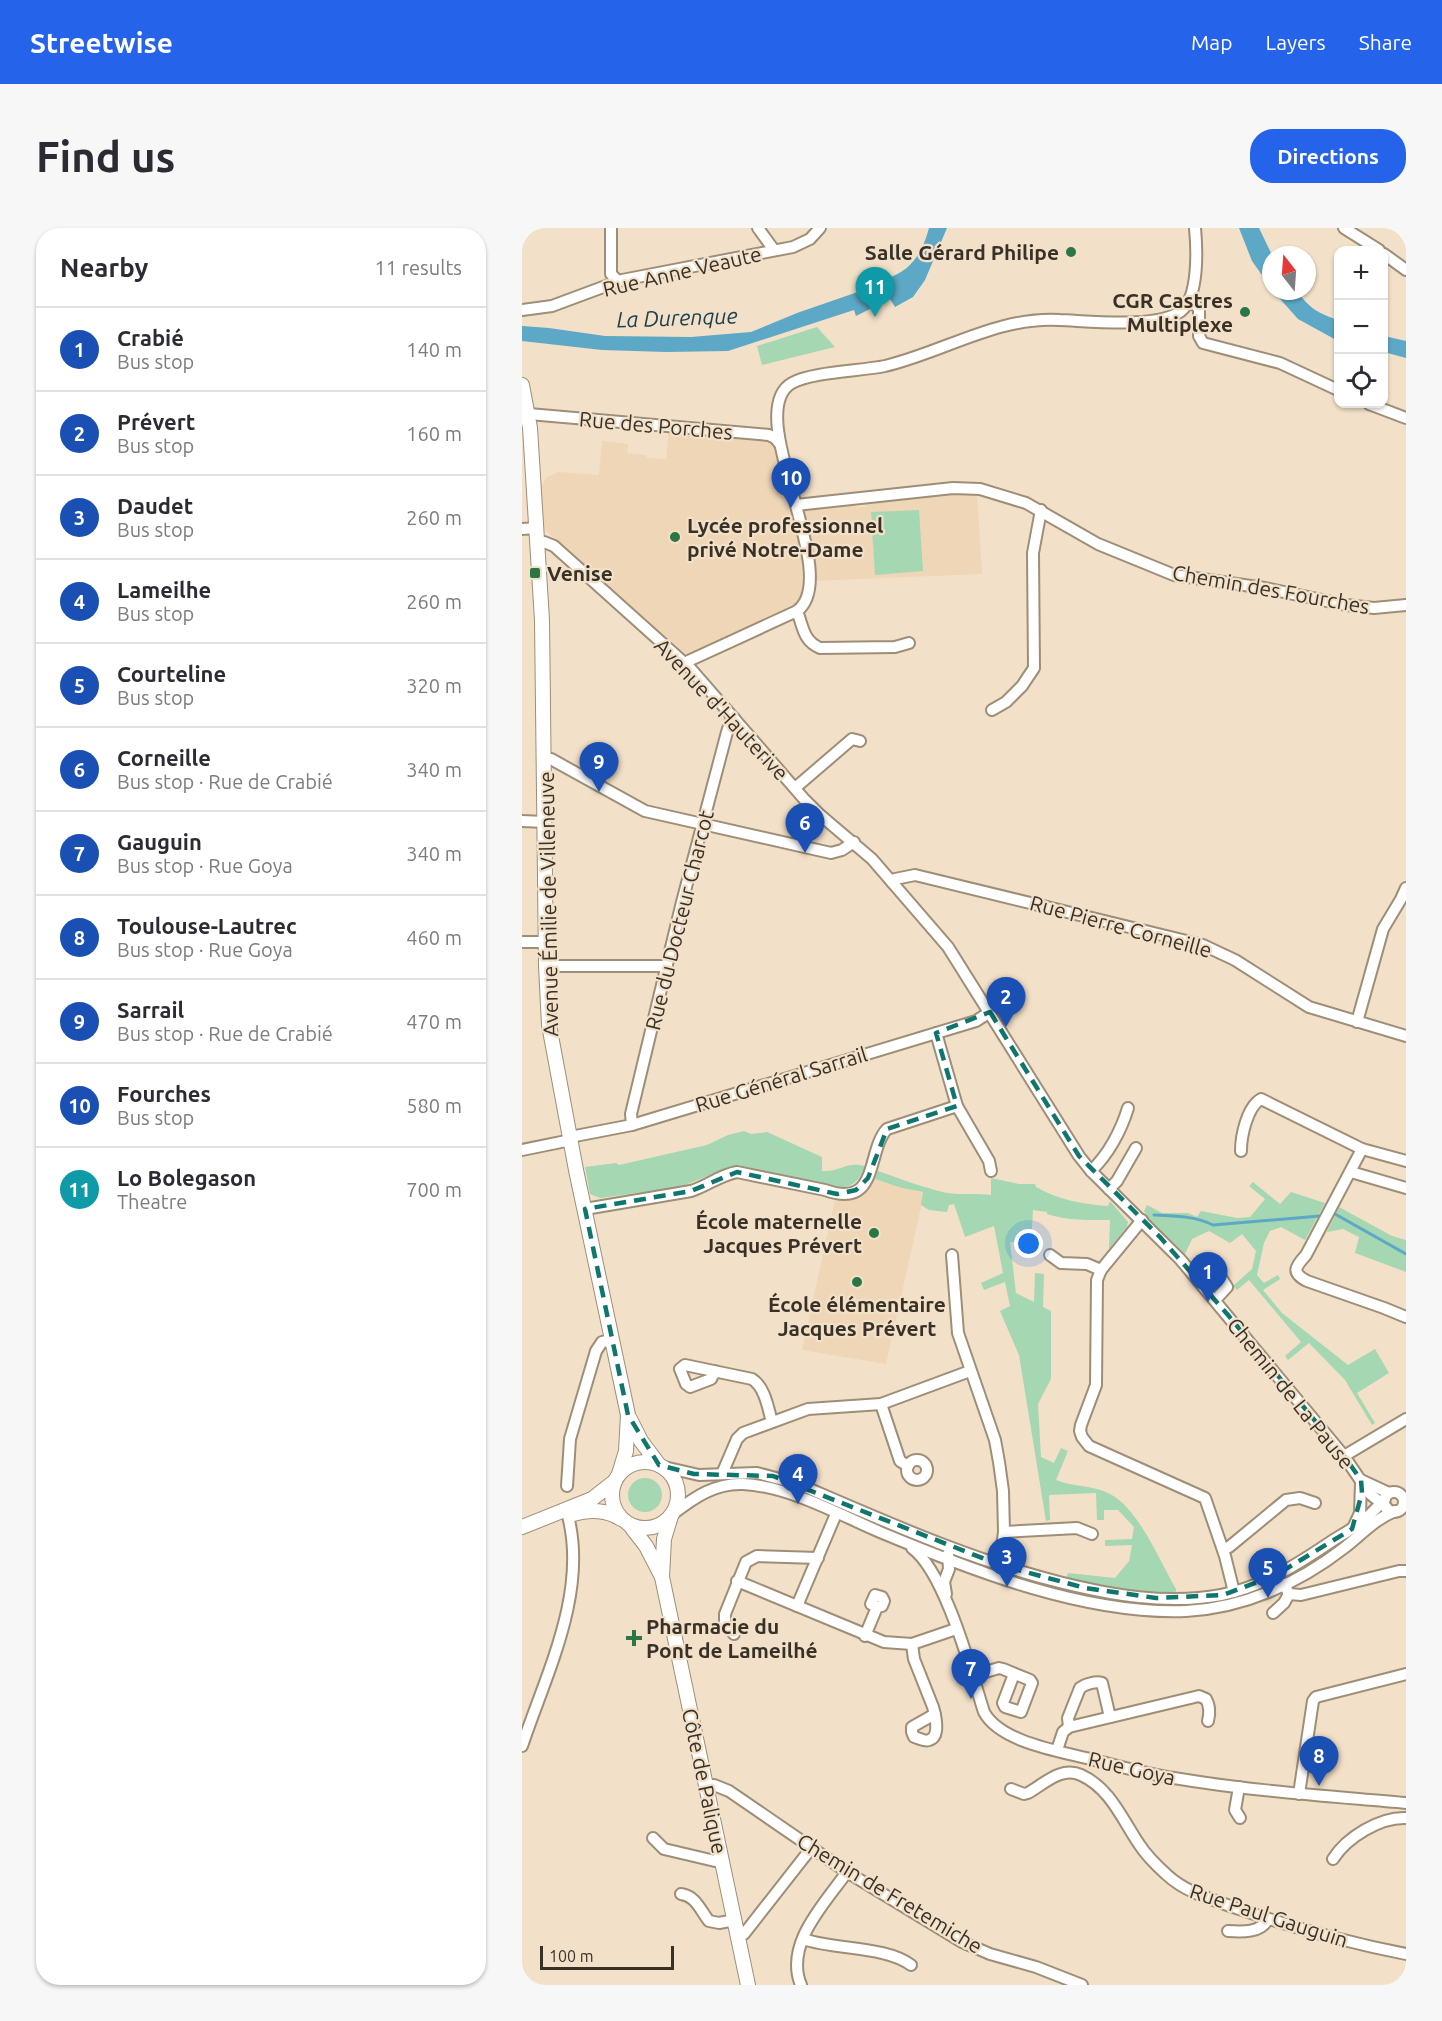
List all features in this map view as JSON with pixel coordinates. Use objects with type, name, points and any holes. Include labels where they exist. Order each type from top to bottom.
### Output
[{"type":"main road","name":"Avenue Émilie de Villeneuve","points":[[522,385],[529,414],[542,620],[546,966],[550,1035],[628,1415],[641,1441],[662,1466]]},
{"type":"main road","name":"Avenue Émilie de Villeneuve","points":[[617,1477],[626,1451],[628,1415]]},
{"type":"main road","points":[[522,1527],[592,1499],[627,1467],[638,1462],[649,1462],[662,1466],[677,1483],[679,1493],[673,1514],[665,1522],[647,1528],[626,1522],[615,1515],[594,1511],[539,1521]]},
{"type":"main road","points":[[617,1477],[612,1498],[617,1514],[626,1522]]},
{"type":"main road","name":"Côte de Palique","points":[[662,1577],[664,1539],[673,1514]]},
{"type":"main road","name":"Côte de Palique","points":[[626,1522],[646,1546],[662,1577],[710,1785],[722,1860],[735,1920],[741,1934],[748,1985]]},
{"type":"street","points":[[611,228],[611,274],[618,281]]},
{"type":"street","points":[[758,228],[774,250]]},
{"type":"street","name":"Rue Anne Veaute","points":[[522,309],[552,306],[618,281],[802,244],[820,228]]},
{"type":"street","points":[[684,663],[797,611],[807,601],[808,552],[780,444],[777,412],[778,401],[783,391],[792,383],[901,362],[998,327],[1017,323],[1041,320],[1140,322],[1164,319],[1180,312],[1190,298],[1195,271],[1195,228]]},
{"type":"street","points":[[1344,228],[1373,246]]},
{"type":"street","points":[[1388,257],[1406,270]]},
{"type":"street","points":[[1190,298],[1199,309],[1199,336],[1202,342],[1280,363],[1334,388]]},
{"type":"street","points":[[1380,408],[1406,418]]},
{"type":"street","name":"Rue des Porches","points":[[529,414],[769,435],[780,444]]},
{"type":"street","name":"Chemin des Fourches","points":[[795,505],[972,488],[1004,494],[1041,510],[1098,544],[1174,575],[1265,588],[1346,605],[1374,608],[1406,605]]},
{"type":"street","points":[[992,710],[1006,702],[1022,686],[1034,668],[1033,553],[1041,510]]},
{"type":"street","points":[[522,530],[537,535]]},
{"type":"street","name":"Avenue d'Hauterive","points":[[537,535],[544,542],[554,546],[684,663],[819,814],[854,842],[892,882]]},
{"type":"street","points":[[797,611],[806,638],[814,646],[820,648],[895,647],[909,643]]},
{"type":"street","name":"Rue du Docteur Charcot","points":[[632,1125],[631,1114],[702,824],[727,732],[734,718]]},
{"type":"street","name":"Avenue d'Hauterive","points":[[795,788],[852,740],[860,741]]},
{"type":"street","points":[[544,759],[551,759],[640,809],[831,853],[842,850],[854,842]]},
{"type":"street","points":[[522,821],[545,822]]},
{"type":"street","name":"Rue Pierre Corneille","points":[[892,882],[915,875],[1203,945],[1235,960],[1308,1007],[1406,1036]]},
{"type":"street","name":"Chemin de La Pause","points":[[892,882],[948,947],[1061,1130],[1091,1171],[1166,1244],[1215,1300],[1344,1456],[1369,1493],[1397,1500]]},
{"type":"street","points":[[1357,1022],[1383,929],[1401,911],[1406,888]]},
{"type":"street","points":[[522,942],[546,942]]},
{"type":"street","points":[[546,966],[668,966]]},
{"type":"street","name":"Rue Général Sarrail","points":[[522,1150],[632,1125],[976,1021],[990,1012]]},
{"type":"street","points":[[936,1033],[957,1106],[989,1161],[991,1171]]},
{"type":"street","points":[[1241,1151],[1241,1133],[1256,1103],[1262,1099],[1362,1149],[1406,1161]]},
{"type":"street","points":[[585,1209],[680,1194],[705,1186],[731,1173],[744,1172],[837,1194],[849,1192],[861,1186],[868,1178],[882,1136],[887,1130],[957,1106]]},
{"type":"street","points":[[1091,1171],[1106,1154],[1128,1108]]},
{"type":"street","points":[[1109,1189],[1117,1181],[1136,1148]]},
{"type":"street","points":[[1362,1149],[1306,1255],[1300,1261],[1296,1273],[1297,1276],[1307,1281],[1406,1317]]},
{"type":"street","points":[[1351,1172],[1406,1188]]},
{"type":"street","points":[[1142,1220],[1101,1270],[1097,1280],[1096,1385],[1081,1425],[1082,1437],[1089,1446],[1202,1495],[1207,1502],[1223,1549],[1234,1592]]},
{"type":"street","points":[[952,1255],[958,1333],[995,1440],[1003,1491],[1004,1532],[997,1577]]},
{"type":"street","points":[[1050,1255],[1061,1263],[1087,1264],[1101,1270]]},
{"type":"street","points":[[1212,1271],[1220,1276],[1227,1287],[1215,1300]]},
{"type":"street","points":[[567,1486],[570,1439],[596,1351],[603,1342],[612,1340]]},
{"type":"street","points":[[715,1371],[752,1379],[756,1382],[772,1422]]},
{"type":"street","points":[[722,1474],[740,1436],[772,1422],[808,1409],[881,1404],[970,1371]]},
{"type":"street","points":[[881,1404],[900,1461],[908,1466]]},
{"type":"street","points":[[1344,1456],[1406,1419]]},
{"type":"street","points":[[662,1466],[694,1474],[757,1473],[787,1480],[948,1555],[955,1566],[1091,1602],[1155,1610],[1185,1611],[1226,1606],[1287,1589],[1334,1556],[1379,1519],[1397,1500]]},
{"type":"street","name":"Chemin de La Pause","points":[[1352,1529],[1360,1514],[1361,1480]]},
{"type":"street","points":[[673,1514],[706,1491],[725,1485],[743,1484],[782,1491],[901,1541],[948,1555],[1000,1565],[1119,1595],[1183,1598],[1234,1592],[1276,1575],[1397,1500]]},
{"type":"street","points":[[1223,1549],[1229,1547],[1287,1500],[1300,1498],[1315,1503]]},
{"type":"street","points":[[797,1606],[836,1514]]},
{"type":"street","points":[[522,1746],[565,1616],[573,1563],[568,1516]]},
{"type":"street","points":[[1004,1532],[1077,1528],[1092,1534]]},
{"type":"street","name":"Rue Goya","points":[[901,1541],[916,1551],[931,1569],[947,1603],[984,1712],[995,1727],[1017,1738],[1149,1774],[1299,1794],[1406,1803]]},
{"type":"street","points":[[931,1569],[935,1559],[948,1555]]},
{"type":"street","name":"Rue Goya","points":[[947,1603],[944,1582],[948,1555]]},
{"type":"street","points":[[734,1634],[725,1623],[724,1618],[743,1565],[752,1557],[818,1558]]},
{"type":"street","points":[[1287,1589],[1301,1595],[1406,1571]]},
{"type":"street","points":[[737,1581],[884,1642],[912,1644],[956,1629]]},
{"type":"street","points":[[1273,1613],[1284,1603],[1287,1589]]},
{"type":"street","points":[[865,1635],[885,1604]]},
{"type":"street","points":[[912,1644],[914,1659],[935,1714]]},
{"type":"street","points":[[972,1676],[997,1668],[1014,1674]]},
{"type":"street","points":[[1299,1794],[1316,1697],[1406,1674]]},
{"type":"street","points":[[1069,1727],[1068,1718],[1083,1685],[1102,1683],[1110,1717]]},
{"type":"street","points":[[1057,1750],[1063,1732],[1069,1727],[1199,1696],[1208,1702],[1210,1711],[1208,1721]]},
{"type":"street","points":[[1011,1789],[1024,1794],[1028,1793],[1054,1776],[1075,1773],[1079,1756]]},
{"type":"street","name":"Rue Paul Gauguin","points":[[1075,1773],[1091,1781],[1107,1796],[1140,1846],[1169,1877],[1183,1887],[1268,1919],[1406,1954]]},
{"type":"street","name":"Chemin de Fretemiche","points":[[710,1785],[735,1794],[847,1872],[971,1947],[1044,1970],[1082,1985]]},
{"type":"street","points":[[1239,1787],[1236,1810],[1240,1818]]},
{"type":"street","points":[[1333,1858],[1343,1845],[1375,1826],[1395,1818],[1406,1818]]},
{"type":"street","points":[[653,1838],[664,1849],[716,1861],[722,1860]]},
{"type":"street","points":[[741,1934],[809,1851],[809,1846]]},
{"type":"street","points":[[801,1985],[798,1978],[797,1961],[803,1939],[812,1920],[847,1872]]},
{"type":"street","points":[[681,1894],[686,1894],[694,1900],[709,1921],[719,1923],[735,1920]]},
{"type":"street","points":[[1228,1931],[1259,1928],[1268,1919]]},
{"type":"street","points":[[803,1939],[816,1944],[894,1956],[911,1965]]},
{"type":"highlighted area","points":[[990,1012],[1079,1156],[1160,1237],[1228,1315],[1344,1456],[1361,1480],[1362,1493],[1352,1529],[1276,1575],[1223,1595],[1156,1598],[1085,1588],[1000,1565],[773,1476],[694,1474],[659,1465],[628,1415],[585,1209],[691,1191],[737,1172],[837,1194],[856,1190],[868,1178],[887,1129],[957,1106],[936,1033]]},
{"type":"shaded area","name":"Lycée professionnel privé Notre-Dame","points":[[669,429],[768,438],[773,445],[801,553],[803,594],[795,604],[687,655],[543,528],[540,488],[547,477],[558,472],[599,475],[602,441],[628,444],[627,453],[647,455],[647,458],[666,459]]},
{"type":"shaded area","name":"Lycée professionnel privé Notre-Dame","points":[[963,492],[977,493],[982,574],[814,581],[802,513],[807,509],[853,504],[857,507],[865,507],[867,502]]},
{"type":"shaded area","points":[[875,1178],[924,1193],[886,1364],[802,1350],[835,1200],[844,1201],[856,1197]]},
{"type":"green space","points":[[817,327],[835,347],[762,365],[757,346]]},
{"type":"green space","points":[[919,510],[923,571],[875,575],[871,512]]},
{"type":"green space","points":[[744,1131],[751,1134],[767,1132],[822,1157],[822,1171],[853,1165],[865,1166],[855,1182],[837,1188],[740,1167],[725,1169],[680,1187],[600,1198],[590,1194],[585,1167],[616,1163],[619,1165],[707,1145],[728,1135]]},
{"type":"green space","points":[[878,1171],[952,1194],[991,1195],[991,1178],[1019,1184],[1035,1184],[1036,1187],[1071,1201],[1108,1206],[1110,1201],[1128,1222],[1127,1227],[1109,1249],[1110,1220],[1071,1219],[1033,1210],[1031,1244],[1010,1242],[1016,1293],[1034,1302],[1035,1273],[1044,1274],[1043,1307],[1051,1311],[1051,1379],[1038,1404],[1041,1457],[1054,1463],[1061,1448],[1068,1451],[1056,1480],[1104,1491],[1121,1501],[1148,1537],[1176,1589],[1176,1594],[1120,1590],[1066,1579],[1068,1573],[1115,1578],[1129,1561],[1132,1545],[1105,1546],[1105,1540],[1132,1539],[1134,1527],[1118,1510],[1104,1510],[1104,1520],[1097,1520],[1096,1493],[1049,1495],[1050,1520],[1046,1521],[1019,1355],[1000,1311],[1010,1306],[1005,1282],[984,1290],[981,1283],[1003,1273],[994,1226],[965,1237],[954,1204],[949,1205],[947,1212],[929,1210],[921,1205],[923,1192],[875,1179]]},
{"type":"green space","points":[[1253,1182],[1280,1204],[1291,1192],[1325,1203],[1305,1240],[1281,1227],[1270,1231],[1264,1243],[1257,1275],[1264,1283],[1278,1275],[1280,1279],[1263,1290],[1282,1313],[1348,1365],[1375,1349],[1389,1373],[1357,1393],[1375,1423],[1372,1425],[1345,1380],[1309,1343],[1288,1360],[1285,1356],[1301,1342],[1249,1280],[1237,1290],[1233,1286],[1252,1269],[1256,1251],[1242,1234],[1230,1243],[1209,1231],[1192,1239],[1185,1254],[1149,1219],[1144,1211],[1147,1205],[1162,1213],[1188,1213],[1197,1217],[1201,1211],[1237,1218],[1250,1217],[1265,1199],[1249,1186]]},
{"type":"green space","points":[[1339,1207],[1392,1236],[1406,1240],[1406,1272],[1355,1253],[1359,1237],[1343,1229],[1327,1232]]},
{"type":"green space","points":[[645,1478],[657,1483],[662,1495],[657,1507],[645,1512],[633,1507],[628,1495],[633,1483]]},
{"type":"water","points":[[929,228],[947,228],[925,280],[913,297],[895,307],[890,299],[856,316],[854,310],[728,351],[602,350],[522,341],[522,326],[605,336],[691,337],[751,332],[797,313],[878,285],[880,278],[886,276],[887,278],[903,271],[915,259]]},
{"type":"water","points":[[1239,228],[1259,228],[1268,246],[1262,246],[1262,275],[1252,261]]},
{"type":"water","points":[[1281,300],[1304,300],[1315,310],[1334,318],[1334,339],[1298,319]]},
{"type":"water","points":[[1388,337],[1406,341],[1406,358],[1388,353]]},
{"type":"waterway","points":[[1335,1214],[1406,1254]]},
{"type":"waterway","points":[[1154,1215],[1192,1218],[1213,1225],[1320,1216]]},
{"type":"place","name":"Salle Gérard Philipe","points":[[1071,252]]},
{"type":"place","name":"CGR Castres Multiplexe","points":[[1245,312]]},
{"type":"place","name":"Lo Bolegason","points":[[875,317]]},
{"type":"place","name":"Fourches","points":[[791,508]]},
{"type":"place","name":"Lycée professionnel privé Notre-Dame","points":[[675,537]]},
{"type":"place","name":"Venise","points":[[535,573]]},
{"type":"place","name":"Sarrail","points":[[599,792]]},
{"type":"place","name":"Corneille","points":[[805,853]]},
{"type":"place","name":"Prévert","points":[[1006,1027]]},
{"type":"place","name":"École maternelle Jacques Prévert","points":[[874,1233]]},
{"type":"place","name":"École élémentaire Jacques Prévert","points":[[857,1282]]},
{"type":"place","name":"Crabié","points":[[1208,1302]]},
{"type":"place","name":"Lameilhe","points":[[798,1504]]},
{"type":"place","name":"Daudet","points":[[1007,1587]]},
{"type":"place","name":"Courteline","points":[[1268,1598]]},
{"type":"place","name":"Pharmacie du Pont de Lameilhé","points":[[634,1638]]},
{"type":"place","name":"Gauguin","points":[[971,1699]]},
{"type":"place","name":"Toulouse-Lautrec","points":[[1319,1786]]},
{"type":"water label","name":"La Durenque","points":[[677,317]]}]
